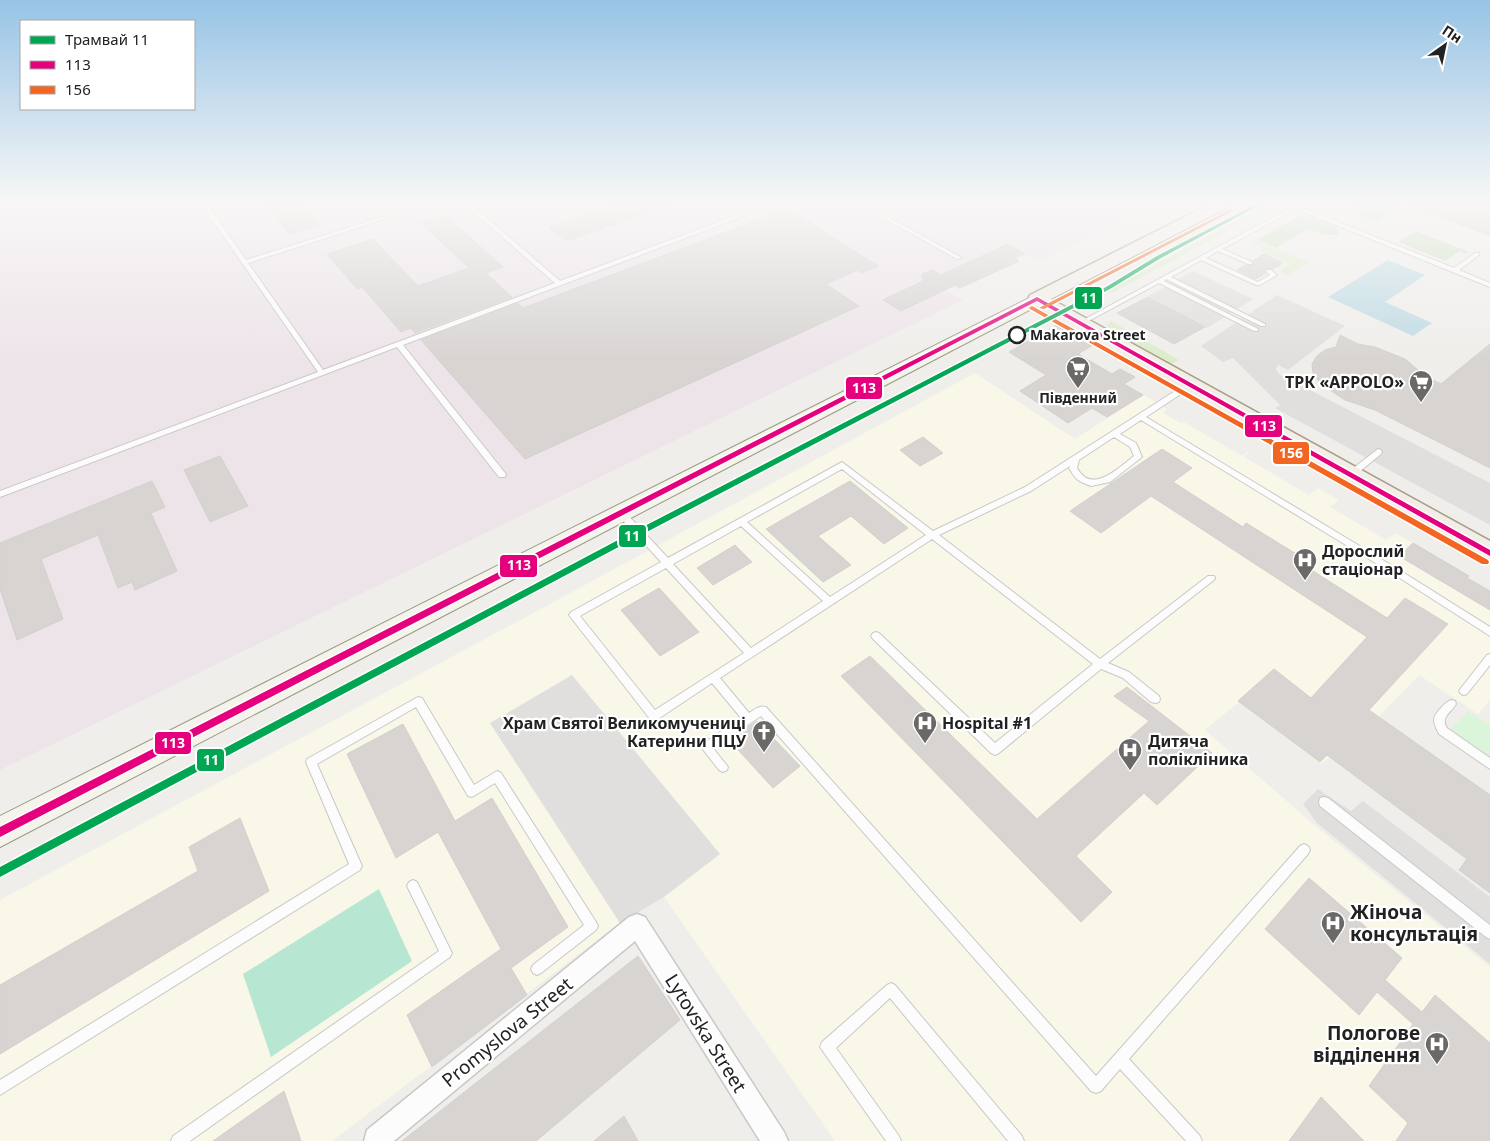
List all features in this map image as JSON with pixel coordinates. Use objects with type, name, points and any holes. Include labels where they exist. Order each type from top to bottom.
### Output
[{"type":"main road","points":[[0,832],[1125,254]]},
{"type":"main road","points":[[1037,300],[1490,553]]},
{"type":"street","name":"Promyslova Street","points":[[376,1139],[638,925]]},
{"type":"street","name":"Lytovska Street","points":[[638,925],[775,1141]]},
{"type":"lane","points":[[240,254],[322,373]]},
{"type":"lane","points":[[245,262],[270,254]]},
{"type":"lane","points":[[524,254],[558,284]]},
{"type":"lane","points":[[0,494],[638,254]]},
{"type":"lane","points":[[952,254],[959,258]]},
{"type":"lane","points":[[1079,324],[1208,254]]},
{"type":"lane","points":[[1230,254],[1250,262]]},
{"type":"lane","points":[[1413,254],[1490,285]]},
{"type":"lane","points":[[1454,271],[1477,254]]},
{"type":"lane","points":[[1201,258],[1258,284],[1274,275],[1269,271]]},
{"type":"lane","points":[[1166,278],[1263,325]]},
{"type":"lane","points":[[1159,281],[1256,330]]},
{"type":"lane","points":[[398,344],[502,475]]},
{"type":"lane","points":[[1154,699],[1126,675],[1100,664],[932,535],[842,464],[574,615],[654,716],[932,535],[1028,489],[1189,386]]},
{"type":"lane","points":[[1142,417],[1398,572],[1490,632]]},
{"type":"lane","points":[[1076,458],[1073,468],[1078,477],[1091,484],[1107,480],[1138,457],[1133,445],[1114,434]]},
{"type":"lane","points":[[1350,475],[1378,452]]},
{"type":"lane","points":[[621,513],[751,654]]},
{"type":"lane","points":[[742,522],[829,601]]},
{"type":"lane","points":[[876,636],[995,750],[1100,664],[1211,578]]},
{"type":"lane","points":[[1464,690],[1490,658]]},
{"type":"lane","points":[[714,678],[748,719]]},
{"type":"lane","points":[[0,1088],[356,866],[311,762],[418,702],[472,792],[497,776],[592,926],[537,969]]},
{"type":"lane","points":[[1450,704],[1439,717],[1439,724],[1443,731],[1490,764]]},
{"type":"lane","points":[[723,767],[706,747],[762,710],[1096,1086],[1304,850]]},
{"type":"lane","points":[[1324,802],[1490,933]]},
{"type":"lane","points":[[178,1141],[446,953],[412,886]]},
{"type":"lane","points":[[894,1141],[826,1046],[891,989],[1016,1141]]},
{"type":"lane","points":[[1120,1059],[1195,1141]]},
{"type":"shaded area","points":[[0,254],[1024,254],[1015,258],[1019,261],[960,288],[955,285],[946,290],[963,300],[0,770]]},
{"type":"shaded area","points":[[1025,254],[1053,254],[1039,261]]},
{"type":"shaded area","points":[[1193,271],[1253,299],[1207,328],[1148,296]]},
{"type":"shaded area","points":[[1277,295],[1345,326],[1288,370],[1278,365],[1276,369],[1279,374],[1490,483],[1490,525],[1275,408],[1280,405],[1233,358],[1223,362],[1201,346]]},
{"type":"shaded area","name":"Hospital #1","points":[[975,373],[1075,439],[1144,395],[1167,409],[1163,413],[1181,423],[1184,422],[1242,456],[1252,449],[1244,457],[1309,495],[1318,488],[1339,500],[1330,507],[1386,540],[1395,533],[1413,543],[1399,556],[1490,610],[1490,700],[1478,714],[1419,675],[1378,717],[1321,764],[1239,702],[1205,730],[1312,823],[1490,967],[1490,1141],[835,1141],[664,897],[720,854],[490,723],[620,923],[332,1141],[0,1141],[0,900]]},
{"type":"shaded area","points":[[572,675],[720,854],[664,897],[620,923],[490,723]]},
{"type":"shaded area","points":[[1318,789],[1351,811],[1363,801],[1490,897],[1490,964],[1317,823],[1303,804]]},
{"type":"green space","points":[[1175,254],[1184,254],[1112,293],[1107,291]]},
{"type":"green space","points":[[1268,254],[1290,254],[1308,262],[1288,275],[1279,271],[1290,264]]},
{"type":"green space","points":[[1428,254],[1455,254],[1445,261]]},
{"type":"green space","points":[[1111,321],[1179,360],[1171,364],[1110,330],[1107,325]]},
{"type":"green space","points":[[1468,711],[1490,726],[1490,762],[1448,733]]},
{"type":"green space","points":[[379,889],[412,961],[271,1057],[243,974]]},
{"type":"water","points":[[1388,260],[1425,275],[1385,302],[1432,323],[1413,336],[1328,297]]},
{"type":"building","points":[[327,254],[388,254],[418,286],[469,268],[454,254],[489,254],[503,267],[486,273],[512,297],[415,333],[411,328],[401,332],[362,287],[357,289]]},
{"type":"building","points":[[667,254],[859,254],[878,266],[862,273],[858,270],[826,284],[859,306],[525,459],[421,340],[518,303],[523,308]]},
{"type":"building","points":[[986,254],[1024,254],[1015,258],[1019,261],[960,288],[955,285],[901,311],[883,300],[923,281],[922,274],[932,270],[941,275]]},
{"type":"building","points":[[1265,254],[1283,263],[1273,269],[1266,269],[1266,273],[1256,279],[1237,270],[1245,265],[1253,265],[1253,261]]},
{"type":"building","points":[[1148,297],[1205,327],[1174,344],[1117,313]]},
{"type":"building","name":"Південний","points":[[1057,325],[1093,345],[1078,354],[1112,374],[1120,369],[1135,377],[1124,384],[1143,395],[1107,417],[1092,408],[1068,423],[1020,391],[1046,375],[1009,352]]},
{"type":"building","name":"ТРК «APPOLO»","points":[[1340,335],[1358,344],[1375,347],[1405,359],[1425,376],[1441,384],[1490,344],[1490,468],[1375,410],[1345,400],[1321,384],[1313,374],[1312,364],[1317,356],[1325,350],[1336,347]]},
{"type":"building","points":[[923,437],[943,453],[920,466],[900,450]]},
{"type":"building","points":[[1162,449],[1192,468],[1173,482],[1243,527],[1246,523],[1306,560],[1302,564],[1387,618],[1405,598],[1448,624],[1369,710],[1490,795],[1490,893],[1459,870],[1467,859],[1327,755],[1320,762],[1238,701],[1274,669],[1311,698],[1367,637],[1151,496],[1101,533],[1070,511]]},
{"type":"building","points":[[220,456],[248,506],[210,522],[184,470]]},
{"type":"building","points":[[152,481],[165,507],[151,513],[177,571],[135,590],[132,582],[118,588],[98,535],[41,559],[63,619],[17,640],[0,589],[0,543]]},
{"type":"building","points":[[850,481],[908,528],[884,544],[851,516],[818,536],[851,565],[823,582],[766,529]]},
{"type":"building","points":[[1413,543],[1469,576],[1467,578],[1490,591],[1490,610],[1399,556]]},
{"type":"building","points":[[735,545],[752,562],[713,585],[697,568]]},
{"type":"building","points":[[659,588],[699,632],[660,656],[621,610]]},
{"type":"building","points":[[870,656],[1037,819],[1149,721],[1114,696],[1127,687],[1212,753],[1157,805],[1144,793],[1076,856],[1112,892],[1081,922],[841,676]]},
{"type":"building","name":"Храм Святої Великомучениці Катерини ПЦУ","points":[[757,721],[800,766],[773,788],[729,740]]},
{"type":"building","points":[[403,724],[455,821],[492,798],[568,927],[511,968],[527,995],[432,1067],[407,1015],[501,949],[438,832],[396,858],[347,754]]},
{"type":"building","points":[[240,818],[269,891],[0,1054],[0,985],[198,871],[189,847]]},
{"type":"building","points":[[1309,878],[1402,958],[1385,980],[1422,1012],[1435,995],[1490,1043],[1490,1141],[1396,1141],[1408,1123],[1369,1086],[1413,1024],[1377,992],[1359,1015],[1265,929]]},
{"type":"building","points":[[638,956],[680,1020],[536,1141],[402,1141]]},
{"type":"building","points":[[284,1091],[301,1141],[213,1141]]},
{"type":"building","name":"Пологове відділення","points":[[1321,1097],[1364,1141],[1289,1141]]},
{"type":"building","points":[[624,1116],[638,1141],[594,1141]]},
{"type":"tram line","name":"11","points":[[0,872],[638,533],[1108,288],[1164,254]]},
{"type":"transit line","name":"156","points":[[1042,308],[1147,254]]},
{"type":"transit line","name":"113","points":[[1037,299],[1490,553]]},
{"type":"transit line","name":"113","points":[[0,832],[1037,299]]},
{"type":"transit line","name":"156","points":[[1032,308],[1485,562]]},
{"type":"place","name":"Makarova Street","points":[[1017,335]]},
{"type":"place","name":"Південний","points":[[1078,389]]},
{"type":"place","name":"ТРК «APPOLO»","points":[[1421,403]]},
{"type":"place","name":"Дорослий стаціонар","points":[[1305,581]]},
{"type":"place","name":"Hospital #1","points":[[925,744]]},
{"type":"place","name":"Храм Святої Великомучениці Катерини ПЦУ","points":[[764,753]]},
{"type":"place","name":"Дитяча полікліника","points":[[1130,771]]},
{"type":"place","name":"Жіноча консультація","points":[[1333,944]]},
{"type":"place","name":"Пологове відділення","points":[[1437,1065]]}]
